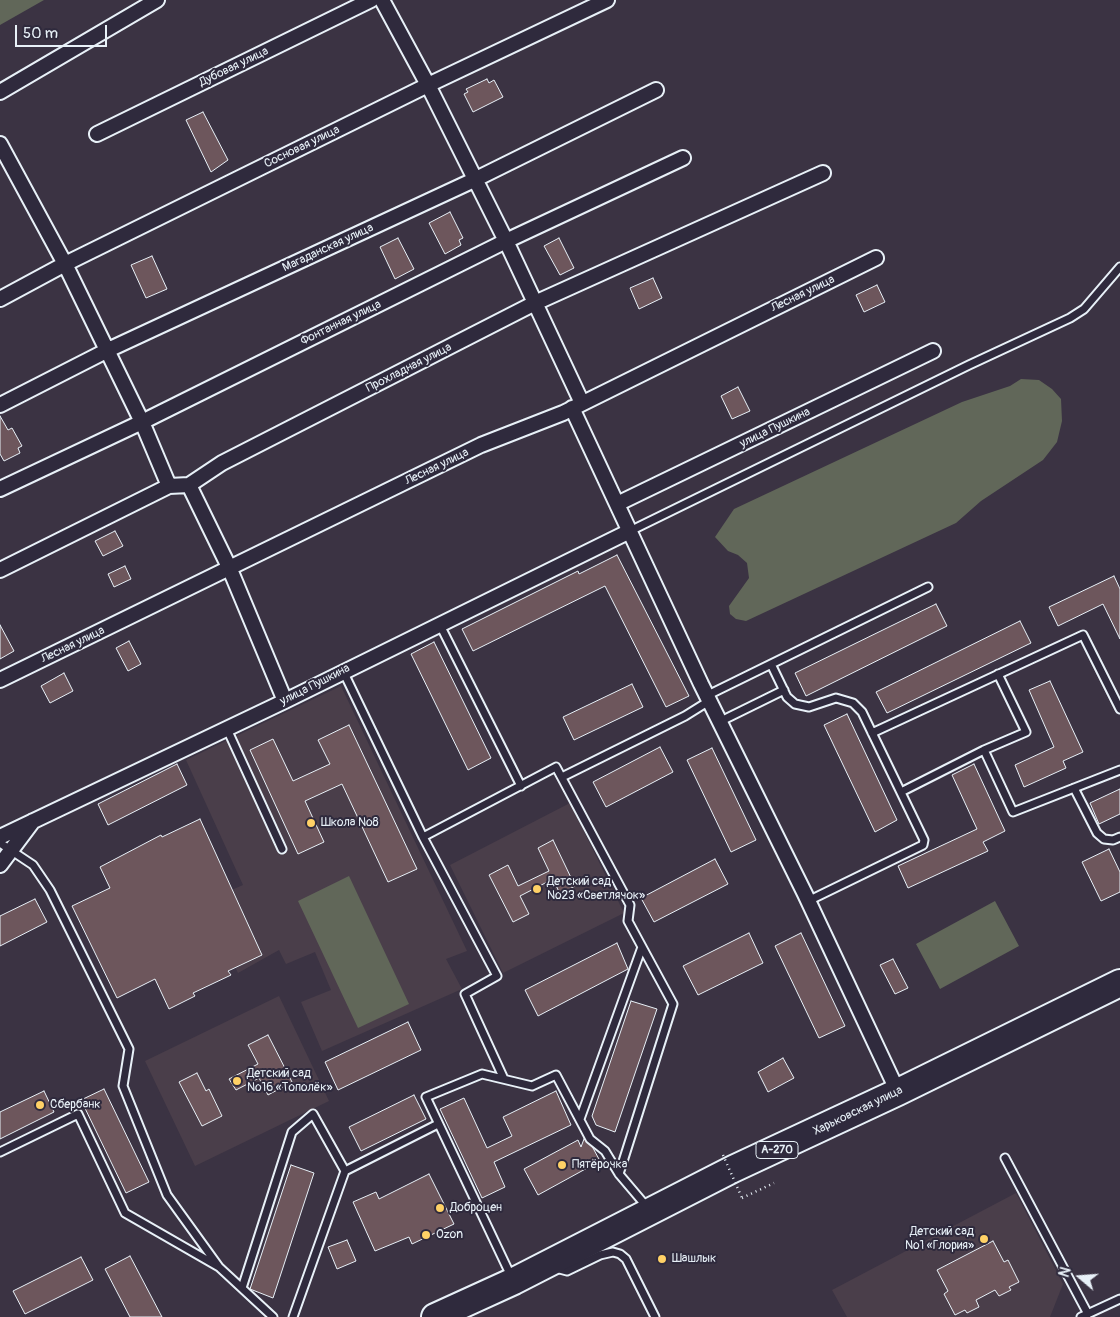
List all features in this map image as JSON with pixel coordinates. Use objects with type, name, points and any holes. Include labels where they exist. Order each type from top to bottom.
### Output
[{"type":"highway","name":"Харьковская улица","points":[[437,1316],[514,1281],[733,1169],[898,1092],[1120,983]]},
{"type":"street","points":[[0,92],[157,0]]},
{"type":"street","name":"Дубовая улица","points":[[97,134],[371,0]]},
{"type":"street","points":[[382,0],[428,85],[506,241],[535,303],[617,504],[708,699],[808,901],[898,1092]]},
{"type":"street","name":"Сосновая улица","points":[[0,299],[66,264],[428,85],[608,0]]},
{"type":"street","name":"Магаданская улица","points":[[0,405],[108,350],[474,180],[656,90]]},
{"type":"street","points":[[0,144],[66,264],[142,422],[169,486]]},
{"type":"street","name":"Фонтанная улица","points":[[0,489],[142,422],[506,241],[683,158]]},
{"type":"street","name":"Прохладная улица","points":[[189,485],[222,463],[535,303],[823,173]]},
{"type":"street","name":"Лесная улица","points":[[0,680],[481,445],[577,406],[876,258]]},
{"type":"street","name":"улица Пушкина","points":[[617,504],[933,351]]},
{"type":"street","points":[[0,570],[169,486],[189,485],[229,567],[285,701]]},
{"type":"street","name":"улица Пушкина","points":[[0,837],[285,701],[439,623],[630,531]]},
{"type":"street","points":[[0,866],[34,820]]},
{"type":"lane","points":[[630,531],[969,364],[1070,318],[1084,309],[1120,267]]},
{"type":"lane","points":[[562,777],[685,716],[708,699],[771,664],[928,587]]},
{"type":"lane","points":[[439,623],[521,786]]},
{"type":"lane","points":[[872,733],[1083,635],[1120,709]]},
{"type":"lane","points":[[771,664],[790,701],[802,707],[815,706],[836,698],[852,703],[862,712],[924,840],[923,845],[808,901]]},
{"type":"lane","points":[[343,671],[423,837],[497,976],[465,994],[504,1079]]},
{"type":"lane","points":[[901,792],[984,750],[1026,732],[998,674]]},
{"type":"lane","points":[[719,722],[784,690]]},
{"type":"lane","points":[[226,728],[282,849]]},
{"type":"lane","points":[[984,750],[1013,812],[1120,770]]},
{"type":"lane","points":[[423,837],[556,767],[562,777],[630,905],[628,921],[673,1004],[619,1174]]},
{"type":"lane","points":[[1074,788],[1096,833],[1104,839],[1113,840],[1120,837]]},
{"type":"lane","points":[[0,843],[33,865],[50,890],[129,1049],[123,1086],[168,1195],[219,1267],[273,1317]]},
{"type":"lane","points":[[580,1119],[642,947]]},
{"type":"lane","points":[[514,1281],[426,1097],[482,1074],[532,1086],[556,1075],[590,1139],[605,1151],[619,1174],[651,1211]]},
{"type":"lane","points":[[0,1152],[78,1114],[124,1212],[219,1267]]},
{"type":"lane","points":[[242,1288],[292,1132],[313,1114],[345,1170]]},
{"type":"lane","points":[[293,1317],[345,1170],[438,1124]]},
{"type":"lane","points":[[1006,1158],[1085,1315],[1120,1299]]},
{"type":"lane","points":[[543,1266],[567,1271],[600,1255],[613,1252],[620,1254],[626,1259],[655,1317]]},
{"type":"path","points":[[723,1155],[742,1198],[774,1183]]},
{"type":"shaded area","name":"Школа №8","points":[[341,686],[467,951],[446,959],[462,989],[322,1051],[301,1002],[331,990],[315,952],[286,964],[279,950],[238,973],[204,902],[243,885],[186,760]]},
{"type":"shaded area","name":"Детский сад №23 «Светлячок»","points":[[570,803],[624,913],[503,973],[450,865]]},
{"type":"shaded area","name":"Детский сад №16 «Тополёк»","points":[[279,996],[329,1101],[195,1166],[145,1061]]},
{"type":"shaded area","name":"Детский сад №1 «Глория»","points":[[1016,1193],[1063,1284],[1050,1317],[847,1317],[832,1290]]},
{"type":"green space","points":[[0,0],[44,0],[0,25]]},
{"type":"green space","points":[[1021,379],[1039,380],[1052,389],[1061,399],[1062,421],[1057,442],[1043,460],[981,501],[956,523],[746,621],[736,619],[730,614],[729,606],[749,578],[747,563],[738,555],[728,551],[715,537],[734,509],[962,402],[1010,386]]},
{"type":"green space","points":[[349,876],[409,1004],[358,1028],[298,901]]},
{"type":"green space","points":[[995,901],[1019,946],[940,989],[916,944]]},
{"type":"building","points":[[487,79],[489,83],[494,80],[503,97],[473,112],[464,94],[468,92],[466,89]]},
{"type":"building","points":[[203,112],[228,160],[211,172],[186,120]]},
{"type":"building","points":[[450,212],[463,238],[459,240],[461,245],[445,254],[429,223]]},
{"type":"building","points":[[398,238],[414,269],[395,279],[380,247]]},
{"type":"building","points":[[559,238],[574,268],[560,275],[544,246]]},
{"type":"building","points":[[152,256],[167,289],[146,298],[131,265]]},
{"type":"building","points":[[653,278],[662,298],[639,309],[630,288]]},
{"type":"building","points":[[877,285],[885,302],[864,312],[856,295]]},
{"type":"building","points":[[738,387],[750,411],[732,419],[721,396]]},
{"type":"building","points":[[0,416],[8,430],[12,428],[22,446],[18,448],[20,453],[4,461],[0,454]]},
{"type":"building","points":[[115,531],[123,546],[103,556],[95,541]]},
{"type":"building","points":[[617,555],[689,696],[666,707],[605,586],[473,651],[462,629],[578,571],[579,574]]},
{"type":"building","points":[[125,566],[131,579],[114,587],[108,574]]},
{"type":"building","points":[[1114,576],[1120,589],[1120,639],[1103,604],[1058,626],[1049,607]]},
{"type":"building","points":[[936,604],[947,626],[806,696],[795,673]]},
{"type":"building","points":[[1020,621],[1031,643],[887,713],[876,692]]},
{"type":"building","points":[[0,625],[14,651],[0,659]]},
{"type":"building","points":[[129,641],[141,664],[128,671],[116,648]]},
{"type":"building","points":[[434,642],[491,758],[468,770],[411,654]]},
{"type":"building","points":[[64,673],[73,691],[50,703],[41,686]]},
{"type":"building","points":[[1050,681],[1083,752],[1063,761],[1066,768],[1024,787],[1015,765],[1054,747],[1029,690]]},
{"type":"building","points":[[632,684],[643,707],[574,740],[563,717]]},
{"type":"building","points":[[847,714],[897,820],[875,832],[824,725]]},
{"type":"building","points":[[349,725],[417,869],[388,882],[342,784],[305,801],[324,842],[298,854],[250,750],[273,739],[293,781],[330,764],[318,740]]},
{"type":"building","points":[[660,747],[673,772],[606,807],[593,782]]},
{"type":"building","points":[[712,748],[756,840],[731,852],[687,760]]},
{"type":"building","points":[[177,764],[187,785],[108,825],[98,804]]},
{"type":"building","points":[[974,764],[1005,831],[983,842],[988,851],[908,888],[898,866],[977,829],[952,775]]},
{"type":"building","points":[[1120,789],[1120,814],[1099,824],[1090,803]]},
{"type":"building","points":[[200,819],[262,955],[228,971],[231,975],[193,993],[195,996],[169,1009],[155,979],[117,998],[72,906],[110,888],[100,867],[161,835],[162,837]]},
{"type":"building","points":[[553,840],[575,886],[560,894],[553,879],[520,896],[529,914],[513,922],[489,875],[508,865],[518,886],[549,871],[538,848]]},
{"type":"building","points":[[1109,849],[1120,872],[1120,892],[1101,901],[1082,862]]},
{"type":"building","points":[[715,859],[728,884],[654,922],[641,898]]},
{"type":"building","points":[[35,899],[47,922],[0,946],[0,916]]},
{"type":"building","points":[[749,933],[763,963],[698,995],[683,966]]},
{"type":"building","points":[[801,933],[845,1026],[819,1038],[775,946]]},
{"type":"building","points":[[617,943],[628,969],[538,1016],[525,990]]},
{"type":"building","points":[[893,959],[908,988],[895,994],[880,965]]},
{"type":"building","points":[[631,1001],[657,1009],[615,1132],[596,1125],[592,1116]]},
{"type":"building","points":[[408,1022],[421,1050],[338,1090],[325,1062]]},
{"type":"building","points":[[268,1035],[292,1082],[268,1095],[259,1078],[236,1090],[229,1079],[258,1064],[248,1045]]},
{"type":"building","points":[[783,1058],[794,1078],[768,1092],[758,1072]]},
{"type":"building","points":[[197,1073],[206,1091],[209,1089],[222,1116],[202,1126],[179,1082]]},
{"type":"building","points":[[104,1089],[149,1182],[126,1193],[81,1100]]},
{"type":"building","points":[[44,1091],[54,1112],[0,1139],[0,1112]]},
{"type":"building","points":[[556,1091],[571,1125],[494,1162],[505,1187],[482,1198],[440,1109],[464,1098],[487,1148],[512,1136],[503,1117]]},
{"type":"building","points":[[414,1095],[426,1119],[361,1151],[349,1127]]},
{"type":"building","points":[[584,1139],[593,1148],[600,1161],[538,1195],[524,1169],[578,1140],[581,1147]]},
{"type":"building","points":[[291,1165],[314,1173],[273,1298],[250,1289]]},
{"type":"building","points":[[429,1174],[454,1224],[412,1244],[409,1237],[375,1251],[353,1202],[376,1192],[379,1199]]},
{"type":"building","points":[[347,1240],[356,1261],[337,1269],[328,1247]]},
{"type":"building","points":[[993,1241],[1004,1262],[1008,1260],[1019,1282],[1009,1287],[1011,1290],[999,1296],[995,1290],[976,1300],[979,1307],[967,1313],[965,1310],[955,1315],[944,1294],[948,1291],[937,1270]]},
{"type":"building","points":[[130,1256],[162,1317],[130,1317],[105,1269]]},
{"type":"building","points":[[81,1257],[93,1280],[25,1314],[13,1291]]},
{"type":"place","name":"Школа №8","points":[[311,823]]},
{"type":"place","name":"Детский сад №23 «Светлячок»","points":[[537,889]]},
{"type":"place","name":"Детский сад №16 «Тополёк»","points":[[237,1081]]},
{"type":"place","name":"Сбербанк","points":[[40,1105]]},
{"type":"place","name":"Пятёрочка","points":[[562,1165]]},
{"type":"place","name":"Доброцен","points":[[440,1208]]},
{"type":"place","name":"Ozon","points":[[426,1235]]},
{"type":"place","name":"Детский сад №1 «Глория»","points":[[984,1239]]},
{"type":"place","name":"Шашлык","points":[[662,1259]]}]
